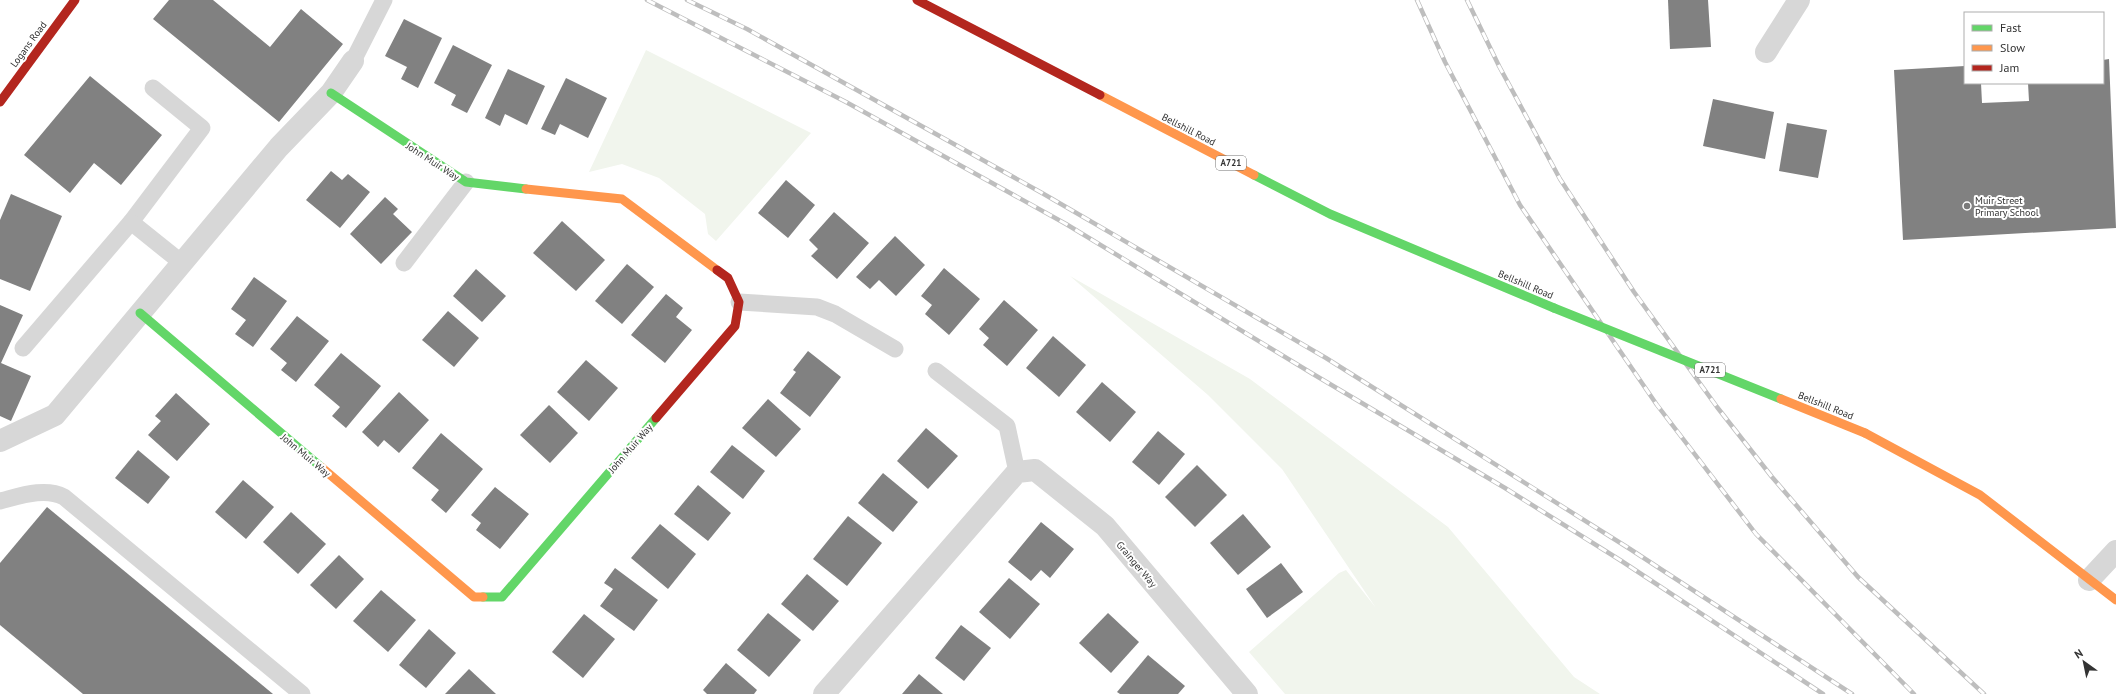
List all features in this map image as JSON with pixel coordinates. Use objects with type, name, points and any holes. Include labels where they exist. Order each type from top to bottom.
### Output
[{"type":"street","name":"Logans Road","points":[[0,102],[75,0]]},
{"type":"street","name":"Bellshill Road","points":[[917,0],[1330,214],[1554,308],[1865,433],[1980,495],[2116,600]]},
{"type":"street","points":[[1766,52],[1799,0]]},
{"type":"street","points":[[0,441],[55,415],[279,147],[331,93],[353,61]]},
{"type":"street","name":"John Muir Way","points":[[140,313],[474,597],[502,597],[735,326],[739,302],[728,278],[622,199],[466,182],[331,93]]},
{"type":"street","name":"Grainger Way","points":[[1017,472],[1035,470],[1105,526],[1239,691]]},
{"type":"street","points":[[824,694],[1017,472]]},
{"type":"street","points":[[2089,580],[2116,551]]},
{"type":"lane","points":[[353,61],[384,0]]},
{"type":"lane","points":[[23,348],[131,222],[202,128],[154,88]]},
{"type":"lane","points":[[404,264],[466,182]]},
{"type":"lane","points":[[131,222],[182,263]]},
{"type":"lane","points":[[739,302],[817,307],[835,314],[895,349]]},
{"type":"lane","points":[[936,371],[1007,426],[1017,472]]},
{"type":"lane","points":[[0,501],[38,493],[59,494],[64,497],[302,694]]},
{"type":"shaded area","points":[[646,50],[811,133],[716,241],[708,234],[705,214],[659,178],[622,164],[589,172]]},
{"type":"shaded area","points":[[1070,276],[1250,379],[1448,527],[1574,677],[1600,694],[1285,694],[1249,652],[1339,573],[1346,570],[1376,608],[1282,469],[1208,395]]},
{"type":"building","points":[[169,0],[213,0],[270,47],[301,9],[343,44],[279,122],[153,19]]},
{"type":"building","points":[[1668,0],[1708,0],[1711,47],[1670,49]]},
{"type":"building","points":[[404,19],[442,38],[418,88],[401,79],[407,67],[385,56]]},
{"type":"building","points":[[453,45],[492,65],[467,113],[451,105],[456,95],[434,83]]},
{"type":"building","points":[[2109,59],[2116,228],[1903,240],[1894,70],[1964,66],[1964,84],[1981,84],[1982,103],[2029,101],[2028,84],[2104,84],[2104,60]]},
{"type":"building","points":[[508,69],[545,86],[527,125],[505,114],[500,126],[485,118]]},
{"type":"building","points":[[90,76],[162,135],[121,185],[94,163],[70,193],[24,155]]},
{"type":"building","points":[[566,78],[607,98],[588,138],[560,124],[555,135],[541,129]]},
{"type":"building","points":[[1713,99],[1774,112],[1765,159],[1703,146]]},
{"type":"building","points":[[1787,123],[1827,130],[1818,178],[1779,171]]},
{"type":"building","points":[[331,171],[342,180],[348,174],[370,192],[340,228],[306,200]]},
{"type":"building","points":[[786,180],[815,205],[788,238],[758,213]]},
{"type":"building","points":[[11,194],[62,216],[30,291],[0,279],[0,220]]},
{"type":"building","points":[[385,197],[398,209],[393,214],[412,232],[381,264],[350,234]]},
{"type":"building","points":[[834,212],[869,243],[837,279],[811,256],[818,249],[809,240]]},
{"type":"building","points":[[562,221],[605,260],[576,291],[533,253]]},
{"type":"building","points":[[895,236],[925,265],[896,296],[879,280],[870,289],[856,277]]},
{"type":"building","points":[[627,264],[654,287],[622,324],[595,301]]},
{"type":"building","points":[[944,268],[980,299],[949,335],[925,314],[932,305],[921,296]]},
{"type":"building","points":[[476,269],[506,296],[482,322],[453,296]]},
{"type":"building","points":[[254,277],[287,301],[253,347],[235,334],[246,320],[231,309]]},
{"type":"building","points":[[666,294],[683,308],[676,317],[692,330],[665,363],[631,335]]},
{"type":"building","points":[[1004,300],[1038,330],[1007,366],[983,345],[989,338],[979,329]]},
{"type":"building","points":[[0,305],[23,315],[1,363],[31,376],[11,421],[0,416]]},
{"type":"building","points":[[448,311],[479,338],[454,367],[422,340]]},
{"type":"building","points":[[297,316],[329,341],[296,382],[281,370],[287,363],[270,349]]},
{"type":"building","points":[[1053,336],[1086,365],[1059,397],[1026,368]]},
{"type":"building","points":[[808,351],[841,377],[810,417],[780,393],[796,372],[793,370]]},
{"type":"building","points":[[341,353],[381,386],[346,428],[332,416],[340,407],[314,385]]},
{"type":"building","points":[[586,360],[618,388],[589,421],[557,392]]},
{"type":"building","points":[[1102,382],[1136,412],[1110,442],[1076,412]]},
{"type":"building","points":[[399,392],[429,420],[399,453],[384,440],[378,447],[362,432]]},
{"type":"building","points":[[176,393],[210,424],[177,461],[148,435],[161,421],[155,416]]},
{"type":"building","points":[[768,399],[801,429],[776,457],[742,428]]},
{"type":"building","points":[[549,405],[578,433],[550,463],[520,435]]},
{"type":"building","points":[[926,428],[958,456],[928,489],[897,461]]},
{"type":"building","points":[[1158,431],[1185,454],[1159,485],[1132,462]]},
{"type":"building","points":[[441,433],[483,469],[446,513],[431,500],[439,490],[412,468]]},
{"type":"building","points":[[732,445],[765,471],[743,499],[710,472]]},
{"type":"building","points":[[138,450],[170,477],[148,504],[115,478]]},
{"type":"building","points":[[1197,465],[1227,495],[1195,527],[1165,497]]},
{"type":"building","points":[[883,473],[918,502],[893,532],[858,503]]},
{"type":"building","points":[[243,480],[274,507],[246,539],[215,512]]},
{"type":"building","points":[[698,485],[731,513],[708,541],[674,514]]},
{"type":"building","points":[[495,487],[529,514],[500,549],[476,530],[481,523],[471,515]]},
{"type":"building","points":[[47,507],[273,694],[83,694],[0,625],[0,563]]},
{"type":"building","points":[[291,512],[326,544],[298,574],[263,542]]},
{"type":"building","points":[[1243,514],[1271,547],[1238,575],[1210,543]]},
{"type":"building","points":[[848,516],[882,543],[847,586],[813,559]]},
{"type":"building","points":[[1041,522],[1074,549],[1050,578],[1041,570],[1031,581],[1008,562]]},
{"type":"building","points":[[660,524],[696,554],[668,589],[631,558]]},
{"type":"building","points":[[339,555],[364,579],[336,609],[310,585]]},
{"type":"building","points":[[1281,563],[1303,592],[1267,618],[1246,589]]},
{"type":"building","points":[[615,568],[658,600],[634,631],[600,606],[613,589],[604,583]]},
{"type":"building","points":[[807,574],[839,601],[813,631],[781,604]]},
{"type":"building","points":[[1009,578],[1040,604],[1010,639],[979,612]]},
{"type":"building","points":[[381,590],[416,620],[388,652],[353,621]]},
{"type":"building","points":[[768,613],[801,640],[769,677],[737,650]]},
{"type":"building","points":[[1108,613],[1139,642],[1111,673],[1079,643]]},
{"type":"building","points":[[584,614],[615,639],[583,678],[552,652]]},
{"type":"building","points":[[961,625],[991,648],[964,681],[935,658]]},
{"type":"building","points":[[429,629],[456,653],[426,688],[399,665]]},
{"type":"building","points":[[1148,655],[1185,686],[1178,694],[1120,694],[1117,692]]},
{"type":"building","points":[[726,663],[757,690],[754,694],[707,694],[703,690]]},
{"type":"building","points":[[469,669],[496,694],[445,694]]},
{"type":"building","points":[[919,674],[943,694],[902,694]]},
{"type":"railway","points":[[647,0],[846,102],[1066,224],[1313,374],[1505,488],[1620,560],[1823,694]]},
{"type":"railway","points":[[687,0],[747,29],[1042,193],[1326,358],[1630,549],[1852,694]]},
{"type":"railway","points":[[1417,0],[1445,62],[1520,205],[1657,405],[1756,534],[1914,694]]},
{"type":"railway","points":[[1467,0],[1499,66],[1560,179],[1634,292],[1717,407],[1772,477],[1858,577],[1984,694]]},
{"type":"traffic: fast","points":[[331,93],[466,182],[526,189]]},
{"type":"traffic: fast","points":[[1254,175],[1330,214],[1554,308]]},
{"type":"traffic: fast","points":[[1554,308],[1781,399]]},
{"type":"traffic: fast","points":[[140,313],[321,467]]},
{"type":"traffic: fast","points":[[483,597],[502,597],[656,418]]},
{"type":"traffic: slow","points":[[1100,95],[1254,175]]},
{"type":"traffic: slow","points":[[526,189],[622,199],[717,270]]},
{"type":"traffic: slow","points":[[1781,399],[1865,433]]},
{"type":"traffic: slow","points":[[1865,433],[1980,495],[2116,600]]},
{"type":"traffic: slow","points":[[321,467],[474,597],[483,597]]},
{"type":"traffic: jam","points":[[0,102],[75,0]]},
{"type":"traffic: jam","points":[[917,0],[1100,95]]},
{"type":"traffic: jam","points":[[656,418],[735,326],[739,302],[728,278],[717,270]]},
{"type":"place","name":"Muir Street Primary School","points":[[1967,206]]}]
